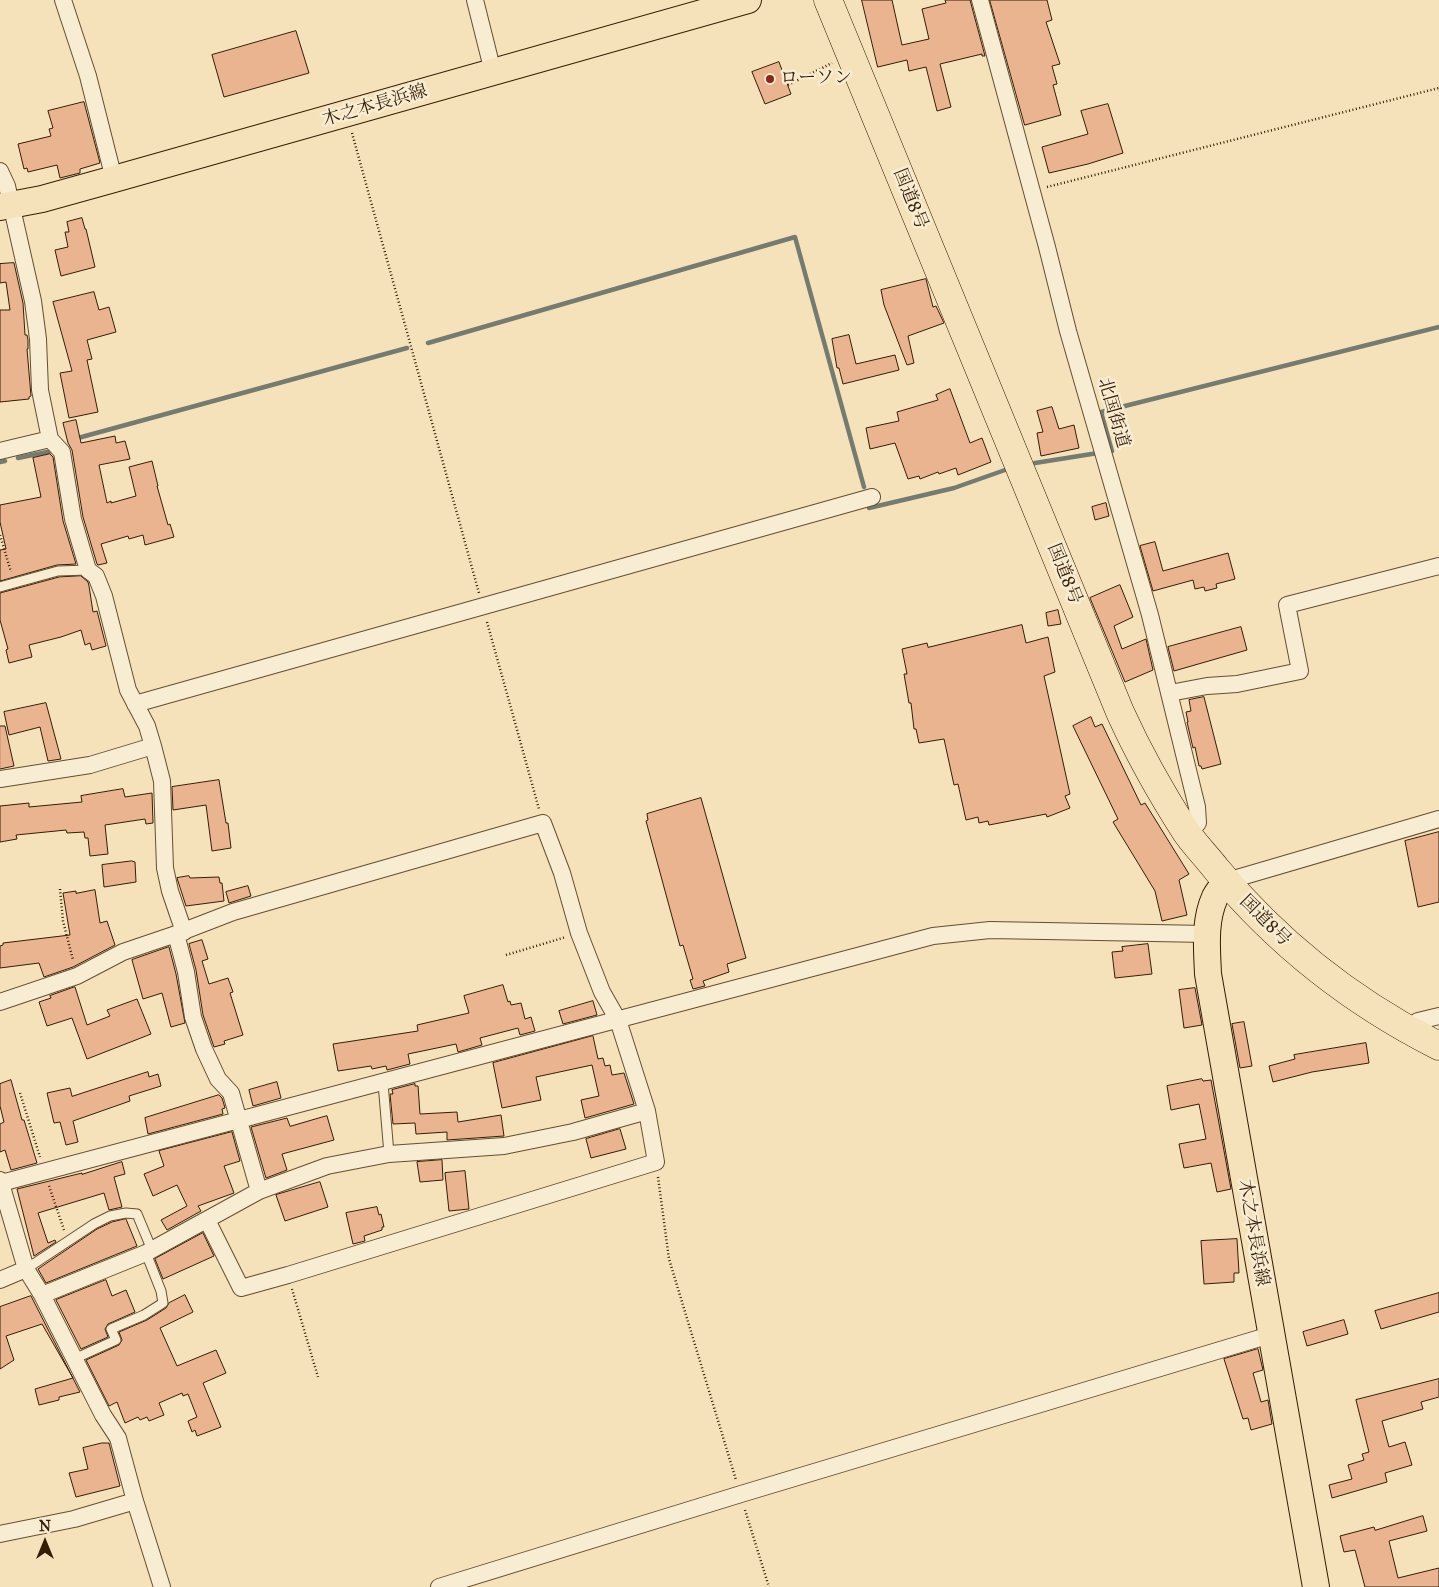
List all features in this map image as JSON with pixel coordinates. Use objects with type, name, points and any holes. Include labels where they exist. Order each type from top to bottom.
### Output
[{"type":"highway","name":"国道8号","points":[[828,0],[1120,712],[1152,777],[1187,834],[1227,881],[1276,933],[1345,991],[1407,1030],[1439,1046]]},
{"type":"main road","name":"木之本長浜線","points":[[6,206],[42,199],[342,116],[748,0]]},
{"type":"main road","name":"木之本長浜線","points":[[1227,881],[1216,896],[1211,910],[1207,934],[1208,974],[1270,1336],[1316,1587]]},
{"type":"street","points":[[63,0],[88,76],[114,179]]},
{"type":"street","points":[[475,0],[492,72]]},
{"type":"street","name":"北国街道","points":[[980,0],[1068,331],[1150,615],[1170,693],[1197,807],[1198,823],[1187,834]]},
{"type":"street","points":[[0,171],[7,186],[6,206],[32,301],[38,340],[40,390],[50,439],[62,452],[74,519],[88,570],[96,576],[104,596],[128,690],[147,726],[162,781],[165,868],[180,933],[194,1017],[204,1049],[218,1079],[231,1093],[240,1120],[258,1191]]},
{"type":"street","points":[[0,451],[50,439]]},
{"type":"street","points":[[135,704],[872,497]]},
{"type":"street","points":[[1170,693],[1207,686],[1237,684],[1300,671],[1287,605],[1439,566]]},
{"type":"street","points":[[0,779],[90,765],[153,746]]},
{"type":"street","points":[[1227,881],[1439,820]]},
{"type":"street","points":[[0,1002],[77,976],[123,952],[180,933],[233,912],[543,823],[562,873],[579,933],[602,992],[618,1020],[647,1111],[656,1162],[241,1288],[207,1220]]},
{"type":"street","points":[[162,1587],[135,1501],[118,1438],[103,1415],[42,1295],[26,1268],[0,1182],[45,1173],[933,936],[990,930],[1207,934]]},
{"type":"street","points":[[1407,1030],[1418,1022],[1439,1016]]},
{"type":"street","points":[[42,1295],[149,1252],[244,1197],[327,1166],[390,1154],[504,1146],[573,1132],[647,1111]]},
{"type":"street","points":[[0,1280],[26,1268]]},
{"type":"street","points":[[438,1587],[741,1494],[1270,1336]]},
{"type":"street","points":[[0,1534],[74,1519],[135,1501]]},
{"type":"lane","points":[[0,587],[58,571],[88,570]]},
{"type":"lane","points":[[383,1083],[390,1154]]},
{"type":"lane","points":[[26,1268],[94,1224],[110,1216],[126,1213],[137,1214],[164,1303],[144,1315],[111,1329],[116,1340],[74,1359]]},
{"type":"path","points":[[788,85],[838,60]]},
{"type":"path","points":[[1032,191],[1439,88]]},
{"type":"path","points":[[342,116],[352,134],[543,823]]},
{"type":"path","points":[[0,535],[14,583]]},
{"type":"path","points":[[60,890],[63,921],[77,976]]},
{"type":"path","points":[[506,955],[579,933]]},
{"type":"path","points":[[20,1094],[67,1242]]},
{"type":"path","points":[[656,1162],[669,1259],[769,1587]]},
{"type":"path","points":[[288,1275],[318,1377]]},
{"type":"building","points":[[862,0],[892,0],[902,45],[929,39],[922,9],[946,3],[945,0],[970,0],[985,56],[982,56],[982,54],[940,64],[951,107],[937,111],[926,67],[909,71],[907,60],[878,67]]},
{"type":"building","points":[[990,0],[1047,0],[1052,20],[1046,22],[1060,64],[1052,66],[1057,84],[1053,85],[1061,115],[1025,125]]},
{"type":"building","points":[[296,31],[309,73],[224,97],[212,55]]},
{"type":"building","name":"ローソン","points":[[779,62],[791,94],[765,104],[752,72]]},
{"type":"building","points":[[84,102],[100,163],[80,169],[80,173],[60,178],[57,165],[28,172],[27,168],[24,169],[18,144],[51,136],[49,129],[53,128],[48,111]]},
{"type":"building","points":[[1108,104],[1123,153],[1049,173],[1042,147],[1088,134],[1081,111]]},
{"type":"building","points":[[82,218],[95,267],[61,276],[55,250],[68,247],[65,232],[69,232],[67,222]]},
{"type":"building","points":[[14,263],[23,303],[25,335],[27,335],[28,340],[31,396],[29,399],[0,402],[0,310],[10,310],[6,282],[0,283],[0,264]]},
{"type":"building","points":[[926,279],[933,307],[936,306],[944,323],[908,336],[914,363],[907,365],[884,305],[881,290]]},
{"type":"building","points":[[94,292],[99,310],[109,307],[116,332],[87,340],[92,359],[87,360],[98,412],[69,418],[60,373],[72,371],[53,302]]},
{"type":"building","points":[[849,335],[856,364],[895,355],[899,370],[843,384],[839,368],[837,368],[832,339]]},
{"type":"building","points":[[950,389],[970,443],[982,438],[991,462],[958,475],[956,468],[920,479],[919,476],[908,479],[895,443],[870,449],[866,428],[899,421],[897,412],[938,400],[936,395]]},
{"type":"building","points":[[1052,407],[1059,429],[1074,425],[1079,448],[1041,456],[1037,433],[1043,432],[1037,411]]},
{"type":"building","points":[[76,420],[81,443],[115,436],[116,443],[125,441],[130,459],[99,465],[107,503],[136,496],[129,467],[152,461],[168,525],[170,524],[174,537],[145,545],[143,535],[129,539],[128,536],[101,544],[107,563],[97,564],[83,517],[72,450],[68,443],[63,423]]},
{"type":"building","points":[[50,454],[53,457],[63,521],[76,564],[57,565],[0,581],[0,550],[6,549],[0,522],[0,505],[41,497],[33,458]]},
{"type":"building","points":[[1106,503],[1109,516],[1095,520],[1092,507]]},
{"type":"building","points":[[1155,542],[1163,571],[1228,553],[1235,579],[1216,584],[1217,588],[1205,591],[1204,587],[1195,589],[1193,580],[1153,591],[1140,546]]},
{"type":"building","points":[[81,576],[88,582],[93,612],[97,611],[106,646],[92,650],[90,643],[85,645],[81,630],[29,645],[32,657],[9,663],[6,650],[8,649],[0,620],[0,593],[59,577]]},
{"type":"building","points":[[1120,585],[1133,617],[1114,626],[1122,649],[1146,639],[1153,670],[1125,682],[1090,598]]},
{"type":"building","points":[[1058,610],[1061,624],[1048,626],[1046,613]]},
{"type":"building","points":[[1022,625],[1026,643],[1048,637],[1055,672],[1044,676],[1070,794],[1065,796],[1070,808],[1047,817],[1046,814],[989,825],[988,821],[979,823],[978,817],[966,820],[958,784],[954,785],[944,739],[919,743],[916,729],[914,729],[911,703],[909,703],[904,674],[907,674],[902,649],[927,643],[928,647]]},
{"type":"building","points":[[1241,627],[1247,650],[1174,671],[1168,647]]},
{"type":"building","points":[[1204,697],[1221,764],[1202,769],[1199,766],[1195,747],[1193,748],[1186,712],[1191,711],[1189,700]]},
{"type":"building","points":[[46,703],[61,759],[48,761],[40,727],[9,735],[4,712]]},
{"type":"building","points":[[1091,717],[1095,727],[1102,724],[1141,805],[1145,803],[1189,874],[1179,880],[1187,915],[1162,921],[1155,891],[1113,822],[1118,819],[1073,726]]},
{"type":"building","points":[[0,726],[5,726],[14,766],[0,769]]},
{"type":"building","points":[[219,780],[231,848],[212,851],[206,805],[173,810],[172,787]]},
{"type":"building","points":[[123,789],[125,797],[152,793],[153,823],[146,824],[145,819],[105,825],[108,854],[90,856],[88,838],[85,838],[84,832],[67,833],[66,830],[16,835],[17,839],[0,842],[0,806],[29,803],[29,807],[82,802],[81,796]]},
{"type":"building","points":[[701,798],[746,958],[727,964],[729,972],[703,981],[705,986],[693,989],[690,980],[693,979],[683,945],[680,946],[646,821],[648,820],[647,814]]},
{"type":"building","points":[[1439,832],[1439,902],[1418,907],[1405,841]]},
{"type":"building","points":[[135,862],[136,882],[104,887],[102,865]]},
{"type":"building","points":[[189,876],[190,878],[219,877],[220,883],[222,883],[224,901],[186,906],[177,878]]},
{"type":"building","points":[[248,886],[251,896],[229,903],[226,892]]},
{"type":"building","points":[[95,890],[100,923],[107,921],[115,945],[73,967],[44,977],[39,963],[0,968],[0,946],[3,943],[70,935],[63,893]]},
{"type":"building","points":[[202,940],[208,959],[202,961],[209,984],[228,978],[233,992],[230,993],[243,1035],[224,1041],[225,1044],[214,1047],[203,1015],[196,970],[189,944]]},
{"type":"building","points":[[1148,944],[1152,974],[1115,978],[1112,952],[1123,951],[1122,947]]},
{"type":"building","points":[[169,947],[185,1023],[171,1027],[162,993],[143,999],[132,960]]},
{"type":"building","points":[[503,985],[508,1002],[510,1001],[511,1005],[521,1003],[525,1019],[531,1017],[535,1031],[520,1035],[518,1028],[480,1038],[482,1045],[458,1052],[456,1044],[408,1054],[410,1064],[387,1070],[386,1066],[372,1069],[371,1066],[338,1071],[333,1044],[418,1031],[417,1025],[469,1013],[464,996]]},
{"type":"building","points":[[75,987],[87,1025],[110,1016],[107,1010],[137,999],[151,1034],[87,1059],[72,1018],[47,1026],[39,1002]]},
{"type":"building","points":[[1195,988],[1202,1025],[1184,1028],[1179,990]]},
{"type":"building","points":[[593,1001],[597,1015],[563,1024],[559,1011]]},
{"type":"building","points":[[1244,1022],[1252,1066],[1240,1068],[1232,1024]]},
{"type":"building","points":[[593,1036],[598,1059],[603,1058],[605,1066],[610,1065],[612,1075],[624,1073],[634,1104],[585,1118],[581,1100],[599,1096],[592,1065],[536,1077],[541,1100],[502,1108],[493,1063]]},
{"type":"building","points":[[1366,1043],[1369,1063],[1312,1072],[1273,1082],[1269,1066],[1295,1059],[1294,1055]]},
{"type":"building","points":[[148,1072],[149,1077],[158,1074],[161,1086],[129,1096],[130,1101],[73,1121],[78,1142],[66,1145],[60,1122],[54,1123],[47,1093],[70,1088],[72,1096]]},
{"type":"building","points":[[1202,1079],[1203,1081],[1211,1080],[1231,1189],[1217,1192],[1211,1163],[1184,1168],[1179,1144],[1206,1139],[1199,1104],[1171,1110],[1167,1086]]},
{"type":"building","points":[[11,1080],[37,1163],[11,1170],[5,1150],[0,1152],[0,1124],[4,1122],[0,1106],[0,1084]]},
{"type":"building","points":[[277,1082],[281,1098],[253,1106],[249,1090]]},
{"type":"building","points":[[415,1084],[415,1086],[418,1086],[420,1114],[457,1112],[458,1122],[501,1115],[504,1136],[447,1140],[447,1132],[416,1134],[415,1123],[393,1124],[390,1094],[393,1094],[392,1090]]},
{"type":"building","points":[[219,1095],[225,1108],[222,1109],[223,1114],[148,1134],[145,1118]]},
{"type":"building","points":[[327,1116],[334,1140],[282,1154],[287,1170],[266,1178],[251,1127],[287,1118],[290,1126]]},
{"type":"building","points":[[620,1129],[626,1149],[591,1158],[586,1139]]},
{"type":"building","points":[[232,1132],[240,1161],[224,1166],[234,1193],[198,1206],[201,1211],[167,1230],[161,1220],[187,1206],[177,1185],[153,1196],[144,1174],[164,1166],[159,1151]]},
{"type":"building","points":[[442,1160],[443,1180],[420,1182],[417,1162]]},
{"type":"building","points":[[122,1162],[125,1174],[114,1177],[122,1207],[109,1210],[104,1193],[38,1213],[48,1243],[55,1240],[56,1242],[34,1256],[17,1189],[82,1174]]},
{"type":"building","points":[[465,1171],[469,1209],[449,1211],[445,1173]]},
{"type":"building","points":[[320,1182],[328,1207],[285,1221],[276,1195]]},
{"type":"building","points":[[377,1207],[384,1227],[382,1227],[382,1230],[364,1236],[365,1241],[353,1244],[346,1213]]},
{"type":"building","points":[[126,1219],[137,1246],[46,1283],[38,1269],[97,1229],[112,1222]]},
{"type":"building","points":[[203,1233],[214,1256],[163,1279],[155,1259]]},
{"type":"building","points":[[1237,1239],[1239,1273],[1234,1273],[1234,1282],[1204,1284],[1201,1241]]},
{"type":"building","points":[[106,1280],[112,1296],[126,1290],[135,1312],[108,1324],[105,1329],[108,1337],[81,1349],[56,1300]]},
{"type":"building","points":[[1439,1293],[1439,1312],[1381,1329],[1375,1311]]},
{"type":"building","points":[[185,1295],[193,1312],[160,1328],[177,1366],[216,1350],[226,1373],[203,1383],[221,1427],[197,1436],[195,1430],[192,1432],[188,1421],[197,1417],[188,1394],[183,1396],[182,1393],[159,1403],[164,1415],[149,1421],[147,1417],[140,1420],[138,1417],[125,1423],[117,1402],[109,1406],[86,1360],[119,1345],[122,1340],[119,1332],[147,1320],[166,1308],[169,1303]]},
{"type":"building","points":[[31,1296],[72,1376],[42,1324],[6,1336],[14,1360],[0,1369],[0,1307]]},
{"type":"building","points":[[1344,1320],[1348,1334],[1307,1346],[1303,1332]]},
{"type":"building","points":[[1258,1349],[1263,1370],[1253,1373],[1261,1402],[1268,1400],[1272,1424],[1251,1430],[1248,1418],[1243,1419],[1224,1359]]},
{"type":"building","points":[[73,1378],[80,1392],[59,1397],[59,1400],[39,1405],[35,1389]]},
{"type":"building","points":[[1439,1379],[1439,1397],[1421,1402],[1423,1409],[1382,1421],[1389,1447],[1405,1442],[1412,1465],[1385,1473],[1387,1482],[1332,1498],[1329,1485],[1352,1479],[1348,1465],[1364,1460],[1362,1454],[1369,1452],[1356,1400]]},
{"type":"building","points":[[109,1443],[120,1486],[76,1497],[69,1473],[88,1469],[83,1448]]},
{"type":"building","points":[[1423,1516],[1427,1531],[1389,1541],[1398,1578],[1439,1568],[1439,1587],[1365,1587],[1355,1550],[1344,1552],[1340,1536],[1374,1527],[1375,1530]]},
{"type":"waterway","points":[[428,343],[795,237],[864,487]]},
{"type":"waterway","points":[[1112,451],[1101,412],[1439,327]]},
{"type":"waterway","points":[[78,438],[407,348]]},
{"type":"waterway","points":[[18,458],[52,451]]},
{"type":"waterway","points":[[1035,463],[1098,453]]},
{"type":"waterway","points":[[0,462],[5,461]]},
{"type":"waterway","points":[[869,508],[954,488],[1005,470]]},
{"type":"place","name":"ローソン","points":[[770,79]]}]
